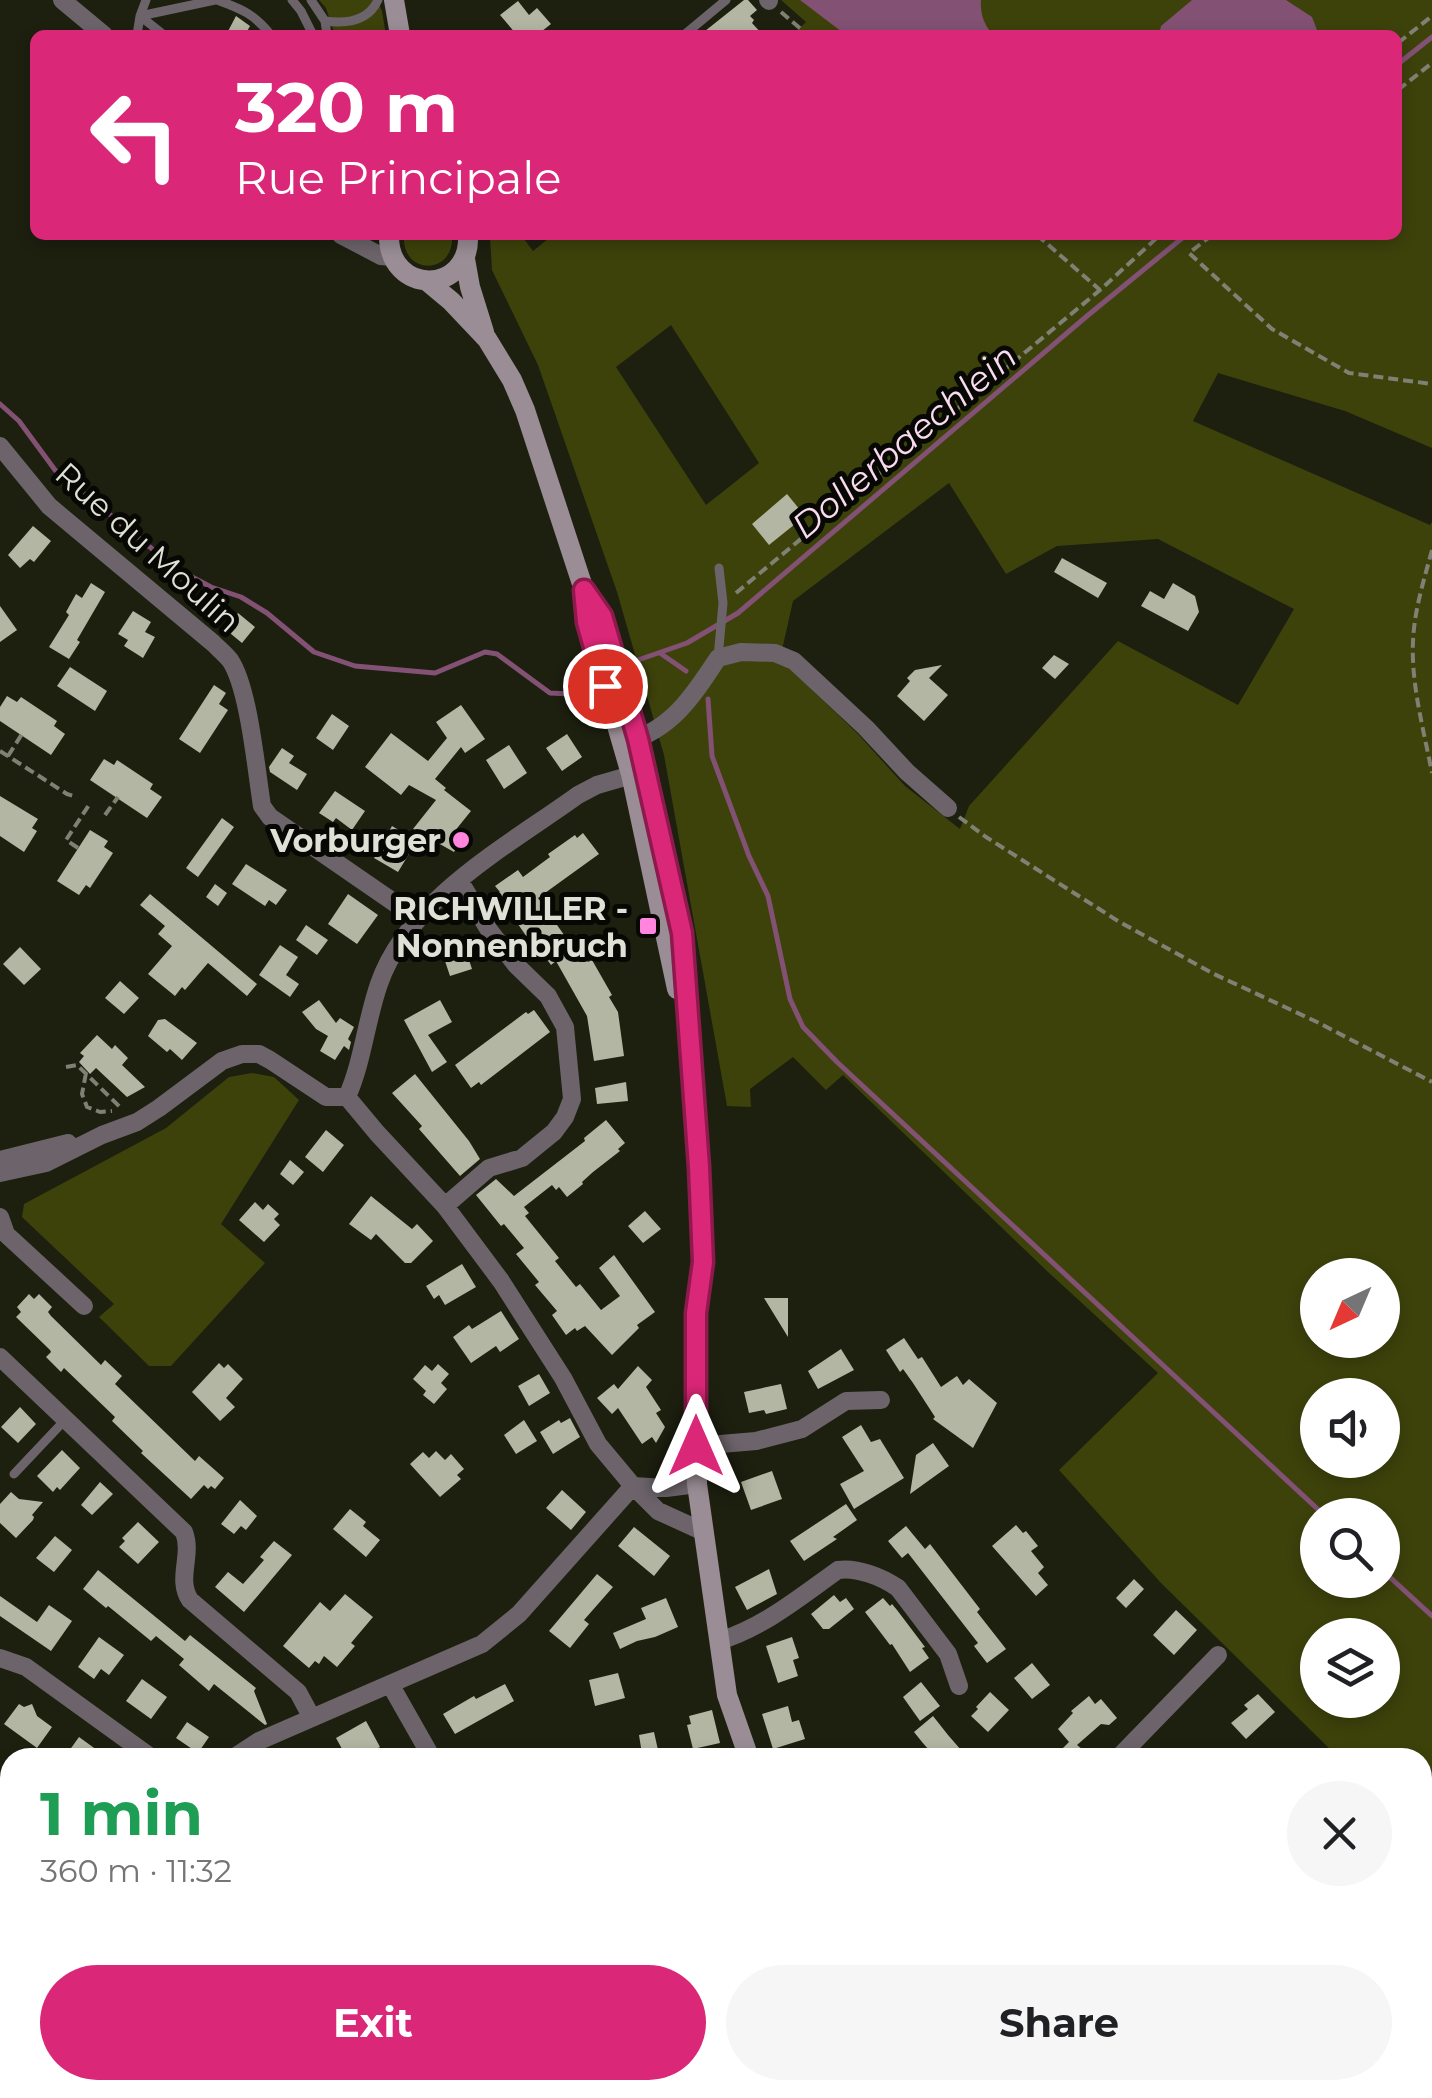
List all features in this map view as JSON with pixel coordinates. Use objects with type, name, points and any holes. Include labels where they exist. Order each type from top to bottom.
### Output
[{"type":"main road","points":[[394,0],[399,30]]},
{"type":"main road","points":[[390,240],[392,257],[406,274],[428,281],[451,301],[486,338],[512,380],[584,590],[602,616],[639,772],[672,968],[692,1050],[703,1262],[696,1313],[697,1484],[727,1695],[746,1748]]},
{"type":"main road","points":[[467,240],[465,259],[470,287],[486,338]]},
{"type":"main road","points":[[428,281],[449,276],[465,259]]},
{"type":"street","points":[[62,0],[98,30]]},
{"type":"street","points":[[351,240],[381,256],[392,257]]},
{"type":"street","name":"Rue du Moulin","points":[[0,446],[49,506],[230,660],[242,688],[262,806],[270,817],[418,919]]},
{"type":"street","points":[[630,741],[662,727],[694,695],[718,658],[741,652],[775,653],[794,661],[948,808]]},
{"type":"street","points":[[347,1096],[359,1066],[379,982],[418,919],[459,880],[578,795],[639,772]]},
{"type":"street","points":[[445,1206],[490,1168],[522,1158],[554,1132],[572,1098],[564,1027],[556,1011],[548,996],[516,965],[489,930],[459,880]]},
{"type":"street","points":[[0,1160],[137,1122],[222,1061],[242,1054],[259,1054],[326,1097],[347,1096]]},
{"type":"street","points":[[347,1096],[445,1206],[502,1280],[563,1378],[598,1444],[658,1511],[704,1532]]},
{"type":"street","points":[[0,1173],[46,1163],[102,1134]]},
{"type":"street","points":[[0,1217],[6,1234],[84,1306]]},
{"type":"street","points":[[0,1356],[184,1532],[188,1542],[184,1592],[298,1692],[312,1718]]},
{"type":"street","points":[[696,1446],[756,1441],[802,1429],[846,1402],[881,1400]]},
{"type":"street","points":[[633,1486],[666,1488],[697,1484]]},
{"type":"street","points":[[247,1748],[482,1644],[519,1614],[633,1486]]},
{"type":"street","points":[[719,1641],[766,1620],[838,1570],[849,1568],[898,1588],[948,1654],[959,1686]]},
{"type":"street","points":[[1128,1748],[1218,1655]]},
{"type":"street","points":[[0,1658],[26,1666],[138,1748]]},
{"type":"street","points":[[390,1684],[426,1748]]},
{"type":"lane","points":[[138,30],[146,0]]},
{"type":"lane","points":[[140,16],[216,0],[256,16],[267,30]]},
{"type":"lane","points":[[292,0],[311,30]]},
{"type":"lane","points":[[311,0],[326,30]]},
{"type":"lane","points":[[325,21],[346,24],[363,17],[376,7],[378,0]]},
{"type":"lane","points":[[690,30],[726,0]]},
{"type":"lane","points":[[140,16],[158,30]]},
{"type":"lane","points":[[718,658],[723,603],[719,568]]},
{"type":"lane","points":[[14,1474],[65,1420]]},
{"type":"path","points":[[768,0],[802,30]]},
{"type":"path","points":[[1402,40],[1432,16]]},
{"type":"path","points":[[1402,87],[1432,62]]},
{"type":"path","points":[[1043,240],[1100,290]]},
{"type":"path","points":[[723,603],[887,470],[1155,240]]},
{"type":"path","points":[[1206,240],[1189,254],[1272,329],[1348,373],[1432,384]]},
{"type":"path","points":[[1432,550],[1413,642],[1417,691],[1432,773]]},
{"type":"path","points":[[8,756],[22,734]]},
{"type":"path","points":[[0,751],[77,797]]},
{"type":"path","points":[[105,816],[118,798]]},
{"type":"path","points":[[78,848],[66,840],[90,805]]},
{"type":"path","points":[[948,808],[986,837],[1118,920],[1214,974],[1432,1082]]},
{"type":"path","points":[[66,1067],[77,1065],[86,1074],[122,1110],[100,1112],[88,1107],[82,1094],[86,1074]]},
{"type":"green space","points":[[319,0],[377,0],[385,30],[333,30]]},
{"type":"green space","points":[[781,0],[1432,0],[1432,448],[1345,411],[1218,373],[1193,421],[1430,525],[1432,522],[1432,1748],[1329,1748],[1161,1583],[1059,1470],[1158,1373],[843,1075],[826,1090],[793,1057],[750,1089],[751,1107],[727,1106],[664,755],[617,592],[538,365],[492,270],[490,240],[525,240],[533,251],[547,240],[1402,240],[1402,30],[797,30],[806,22]],"holes":[[[671,325],[759,463],[706,505],[616,367]],[[949,483],[1006,574],[1057,546],[1158,539],[1294,609],[1238,705],[1118,641],[969,806],[960,829],[905,786],[780,659],[793,601]]]},
{"type":"green space","points":[[404,240],[452,240],[445,258],[428,266],[411,258]]},
{"type":"green space","points":[[252,1073],[274,1077],[299,1100],[221,1224],[265,1263],[171,1366],[149,1366],[99,1317],[114,1304],[22,1217],[24,1204],[166,1128],[229,1077]]},
{"type":"shaded area","points":[[800,0],[981,0],[983,19],[989,30],[839,30]]},
{"type":"shaded area","points":[[1192,0],[1286,0],[1312,17],[1317,30],[1160,30]]},
{"type":"building","points":[[744,0],[757,10],[750,16],[758,30],[706,30]]},
{"type":"building","points":[[518,1],[529,15],[537,8],[551,24],[543,30],[513,30],[500,15]]},
{"type":"building","points":[[236,16],[250,26],[248,30],[229,30]]},
{"type":"building","points":[[787,494],[805,516],[769,545],[752,524]]},
{"type":"building","points":[[33,526],[51,541],[34,562],[30,559],[20,568],[8,555]]},
{"type":"building","points":[[1062,558],[1107,583],[1098,598],[1054,572]]},
{"type":"building","points":[[91,583],[105,592],[69,659],[49,647],[69,615],[66,612],[76,594],[82,598]]},
{"type":"building","points":[[1173,583],[1195,596],[1199,612],[1188,631],[1141,606],[1150,591],[1164,599]]},
{"type":"building","points":[[0,606],[17,630],[0,642]]},
{"type":"building","points":[[133,611],[151,622],[145,632],[155,637],[143,658],[124,646],[128,640],[118,634]]},
{"type":"building","points":[[238,613],[255,627],[242,643],[225,629]]},
{"type":"building","points":[[1054,655],[1069,664],[1055,679],[1042,668]]},
{"type":"building","points":[[942,665],[929,678],[948,695],[924,721],[897,696],[915,670]]},
{"type":"building","points":[[70,667],[107,691],[95,711],[57,686]]},
{"type":"building","points":[[214,685],[226,693],[219,704],[228,710],[200,753],[179,739]]},
{"type":"building","points":[[7,696],[17,702],[21,697],[57,721],[54,726],[65,734],[51,755],[0,721],[0,707]]},
{"type":"building","points":[[461,705],[485,739],[465,753],[461,747],[435,779],[471,811],[454,832],[463,837],[454,852],[413,829],[436,800],[409,785],[401,795],[365,767],[391,733],[428,761],[447,738],[436,722]]},
{"type":"building","points":[[332,714],[349,726],[333,750],[316,738]]},
{"type":"building","points":[[567,734],[582,757],[562,771],[546,748]]},
{"type":"building","points":[[509,745],[527,773],[504,789],[486,760]]},
{"type":"building","points":[[282,748],[294,756],[289,763],[307,774],[297,790],[270,772],[269,767]]},
{"type":"building","points":[[104,759],[114,765],[117,760],[153,784],[150,789],[162,797],[147,818],[90,780]]},
{"type":"building","points":[[335,791],[365,811],[352,830],[336,818],[333,822],[319,813]]},
{"type":"building","points":[[0,796],[38,819],[32,828],[37,831],[24,852],[0,836]]},
{"type":"building","points":[[222,818],[234,827],[198,877],[186,868]]},
{"type":"building","points":[[392,826],[417,841],[398,872],[374,858]]},
{"type":"building","points":[[90,830],[108,841],[104,847],[113,853],[90,888],[86,885],[79,895],[57,881]]},
{"type":"building","points":[[583,833],[599,854],[538,898],[569,942],[572,940],[588,962],[592,960],[618,1012],[624,1056],[594,1061],[587,1016],[556,961],[551,965],[541,951],[538,953],[495,886],[518,870],[523,877],[550,857],[548,854]]},
{"type":"building","points":[[246,864],[287,890],[276,905],[269,900],[265,906],[232,884]]},
{"type":"building","points":[[215,884],[227,893],[218,906],[206,897]]},
{"type":"building","points":[[150,894],[257,984],[247,996],[208,963],[175,996],[148,974],[172,946],[158,934],[165,926],[140,905]]},
{"type":"building","points":[[348,894],[378,915],[357,944],[328,924]]},
{"type":"building","points":[[306,925],[328,940],[317,955],[296,940]]},
{"type":"building","points":[[462,939],[472,969],[450,976],[440,946]]},
{"type":"building","points":[[280,945],[298,957],[286,975],[299,984],[290,997],[259,975]]},
{"type":"building","points":[[20,947],[41,969],[24,985],[3,964]]},
{"type":"building","points":[[120,981],[139,998],[124,1014],[105,998]]},
{"type":"building","points":[[319,1000],[336,1023],[340,1018],[354,1027],[348,1039],[349,1050],[344,1046],[335,1060],[320,1051],[328,1036],[302,1012]]},
{"type":"building","points":[[440,1000],[452,1022],[428,1035],[447,1062],[432,1072],[404,1020]]},
{"type":"building","points":[[534,1010],[550,1032],[481,1085],[479,1082],[471,1088],[455,1065]]},
{"type":"building","points":[[165,1019],[197,1043],[182,1060],[148,1036],[158,1020]]},
{"type":"building","points":[[97,1035],[128,1058],[122,1065],[145,1087],[127,1097],[96,1068],[90,1074],[79,1062],[84,1056],[80,1053]]},
{"type":"building","points":[[415,1074],[480,1159],[460,1176],[392,1093]]},
{"type":"building","points":[[626,1082],[628,1101],[597,1104],[595,1088]]},
{"type":"building","points":[[606,1120],[625,1143],[620,1151],[567,1197],[552,1185],[524,1207],[529,1213],[525,1216],[559,1258],[555,1261],[601,1310],[620,1296],[599,1268],[614,1255],[655,1312],[637,1325],[639,1328],[612,1355],[585,1326],[566,1335],[552,1315],[557,1311],[516,1254],[524,1248],[476,1195],[496,1179],[514,1196]]},
{"type":"building","points":[[326,1130],[344,1145],[323,1172],[305,1157]]},
{"type":"building","points":[[290,1160],[304,1172],[293,1185],[280,1174]]},
{"type":"building","points":[[371,1196],[412,1229],[417,1224],[433,1241],[411,1263],[405,1263],[376,1234],[371,1240],[349,1224]]},
{"type":"building","points":[[255,1202],[263,1210],[268,1204],[279,1214],[274,1219],[280,1225],[264,1242],[239,1220]]},
{"type":"building","points":[[645,1211],[661,1229],[643,1243],[628,1226]]},
{"type":"building","points":[[462,1264],[476,1287],[445,1305],[439,1295],[434,1299],[426,1286]]},
{"type":"building","points":[[29,1294],[34,1299],[39,1294],[52,1307],[48,1312],[51,1316],[101,1365],[105,1360],[122,1376],[115,1384],[195,1461],[199,1456],[224,1478],[215,1489],[204,1485],[191,1499],[141,1453],[112,1421],[115,1417],[64,1368],[61,1372],[46,1357],[50,1350],[16,1317],[21,1312],[17,1307]]},
{"type":"building","points":[[764,1298],[788,1298],[788,1337]]},
{"type":"building","points":[[501,1311],[519,1339],[500,1352],[496,1346],[471,1363],[453,1337]]},
{"type":"building","points":[[904,1338],[941,1387],[957,1376],[963,1385],[969,1379],[997,1403],[973,1448],[933,1419],[913,1383],[903,1369],[900,1372],[886,1350]]},
{"type":"building","points":[[841,1349],[854,1370],[818,1389],[808,1371]]},
{"type":"building","points":[[219,1363],[224,1368],[228,1364],[243,1379],[226,1398],[235,1407],[220,1421],[192,1392]]},
{"type":"building","points":[[438,1364],[449,1374],[441,1383],[447,1389],[434,1404],[413,1379],[425,1365],[432,1371]]},
{"type":"building","points":[[638,1366],[652,1380],[646,1387],[661,1410],[656,1413],[665,1427],[656,1443],[652,1437],[642,1444],[618,1408],[612,1414],[597,1398],[614,1384],[618,1389]]},
{"type":"building","points":[[539,1374],[550,1393],[529,1406],[518,1386]]},
{"type":"building","points":[[781,1384],[787,1409],[749,1413],[744,1392]]},
{"type":"building","points":[[20,1407],[36,1424],[18,1443],[1,1427]]},
{"type":"building","points":[[570,1418],[580,1437],[553,1454],[540,1432]]},
{"type":"building","points":[[524,1420],[537,1441],[516,1454],[504,1435]]},
{"type":"building","points":[[861,1425],[871,1442],[880,1439],[904,1478],[854,1509],[840,1484],[864,1471],[842,1437]]},
{"type":"building","points":[[933,1443],[949,1466],[910,1494],[916,1455]]},
{"type":"building","points":[[62,1450],[80,1468],[60,1490],[57,1487],[53,1492],[37,1476]]},
{"type":"building","points":[[436,1451],[445,1460],[451,1454],[464,1469],[457,1475],[461,1479],[440,1497],[410,1464],[423,1452],[429,1458]]},
{"type":"building","points":[[772,1471],[782,1499],[751,1510],[741,1482]]},
{"type":"building","points":[[100,1482],[113,1494],[92,1515],[81,1505]]},
{"type":"building","points":[[562,1490],[586,1512],[571,1530],[546,1508]]},
{"type":"building","points":[[11,1492],[19,1499],[43,1502],[16,1538],[0,1523],[0,1504]]},
{"type":"building","points":[[240,1500],[257,1516],[246,1530],[241,1526],[234,1534],[221,1524]]},
{"type":"building","points":[[846,1504],[857,1520],[804,1561],[790,1541]]},
{"type":"building","points":[[350,1509],[380,1540],[366,1557],[333,1529]]},
{"type":"building","points":[[138,1522],[159,1542],[138,1564],[119,1547],[125,1541],[122,1538]]},
{"type":"building","points":[[1016,1525],[1038,1546],[1031,1551],[1044,1567],[1038,1573],[1048,1585],[1036,1596],[992,1546]]},
{"type":"building","points":[[906,1526],[925,1549],[930,1544],[1006,1649],[987,1663],[974,1646],[978,1643],[908,1553],[902,1558],[888,1541]]},
{"type":"building","points":[[634,1527],[670,1556],[654,1576],[618,1546]]},
{"type":"building","points":[[55,1536],[72,1550],[54,1572],[36,1558]]},
{"type":"building","points":[[274,1541],[292,1555],[244,1612],[215,1587],[228,1572],[243,1584]]},
{"type":"building","points":[[769,1569],[777,1594],[747,1610],[735,1587]]},
{"type":"building","points":[[98,1570],[185,1641],[190,1635],[256,1688],[267,1724],[214,1684],[209,1691],[179,1665],[184,1659],[156,1636],[151,1641],[83,1589]]},
{"type":"building","points":[[597,1574],[613,1587],[584,1620],[589,1624],[570,1648],[549,1631]]},
{"type":"building","points":[[1134,1579],[1144,1589],[1126,1608],[1116,1598]]},
{"type":"building","points":[[345,1594],[373,1617],[337,1667],[324,1656],[319,1664],[315,1661],[309,1668],[283,1646],[320,1602],[330,1611]]},
{"type":"building","points":[[834,1595],[840,1602],[846,1598],[854,1609],[829,1629],[823,1629],[811,1614]]},
{"type":"building","points":[[0,1596],[37,1622],[49,1605],[72,1621],[51,1651],[0,1616]]},
{"type":"building","points":[[666,1598],[678,1627],[620,1649],[613,1633],[646,1619],[641,1608]]},
{"type":"building","points":[[883,1598],[925,1647],[922,1648],[929,1658],[910,1672],[865,1612]]},
{"type":"building","points":[[1176,1610],[1197,1630],[1174,1655],[1153,1635]]},
{"type":"building","points":[[99,1637],[124,1655],[109,1675],[101,1669],[94,1679],[78,1667]]},
{"type":"building","points":[[792,1637],[799,1658],[793,1660],[798,1676],[778,1683],[766,1646]]},
{"type":"building","points":[[1032,1663],[1050,1685],[1032,1699],[1014,1678]]},
{"type":"building","points":[[618,1673],[625,1698],[595,1706],[589,1680]]},
{"type":"building","points":[[142,1679],[167,1697],[151,1719],[126,1701]]},
{"type":"building","points":[[921,1682],[940,1706],[920,1721],[903,1697]]},
{"type":"building","points":[[505,1684],[514,1701],[455,1734],[443,1714]]},
{"type":"building","points":[[990,1692],[1009,1710],[988,1732],[971,1716]]},
{"type":"building","points":[[1258,1694],[1275,1712],[1246,1739],[1231,1723]]},
{"type":"building","points":[[1089,1696],[1095,1704],[1101,1699],[1117,1718],[1109,1725],[1101,1724],[1077,1745],[1081,1748],[1063,1748],[1069,1742],[1058,1729]]},
{"type":"building","points":[[19,1704],[32,1704],[37,1716],[52,1727],[37,1748],[4,1724]]},
{"type":"building","points":[[788,1706],[792,1722],[799,1720],[805,1739],[773,1748],[762,1714]]},
{"type":"building","points":[[712,1710],[720,1743],[693,1748],[687,1725],[691,1724],[689,1716]]},
{"type":"building","points":[[933,1716],[960,1748],[927,1748],[914,1732]]},
{"type":"building","points":[[366,1721],[380,1747],[342,1748],[336,1738]]},
{"type":"building","points":[[187,1722],[209,1737],[201,1748],[191,1748],[176,1738]]},
{"type":"building","points":[[654,1732],[658,1748],[641,1748],[639,1735]]},
{"type":"building","points":[[79,1737],[94,1748],[71,1748]]},
{"type":"waterway","name":"Dollerbaechlein","points":[[1402,61],[1432,37]]},
{"type":"waterway","name":"Dollerbaechlein","points":[[638,660],[687,643],[738,613],[1180,240]]},
{"type":"waterway","name":"Dollerbaechlein","points":[[0,404],[19,421],[55,470],[177,569],[241,597],[314,652],[355,666],[435,673],[485,652],[497,654],[550,693],[592,695]]},
{"type":"waterway","points":[[660,653],[686,671]]},
{"type":"waterway","points":[[708,699],[712,756],[768,896],[790,999],[803,1027],[1306,1498]]},
{"type":"waterway","points":[[1400,1587],[1432,1616]]},
{"type":"place","name":"Vorburger","points":[[461,840]]},
{"type":"place","name":"RICHWILLER - Nonnenbruch","points":[[648,926]]},
{"type":"route","points":[[605,686],[587,622],[584,590],[602,616],[647,770],[682,933],[703,1262],[696,1313],[696,1446]]}]
